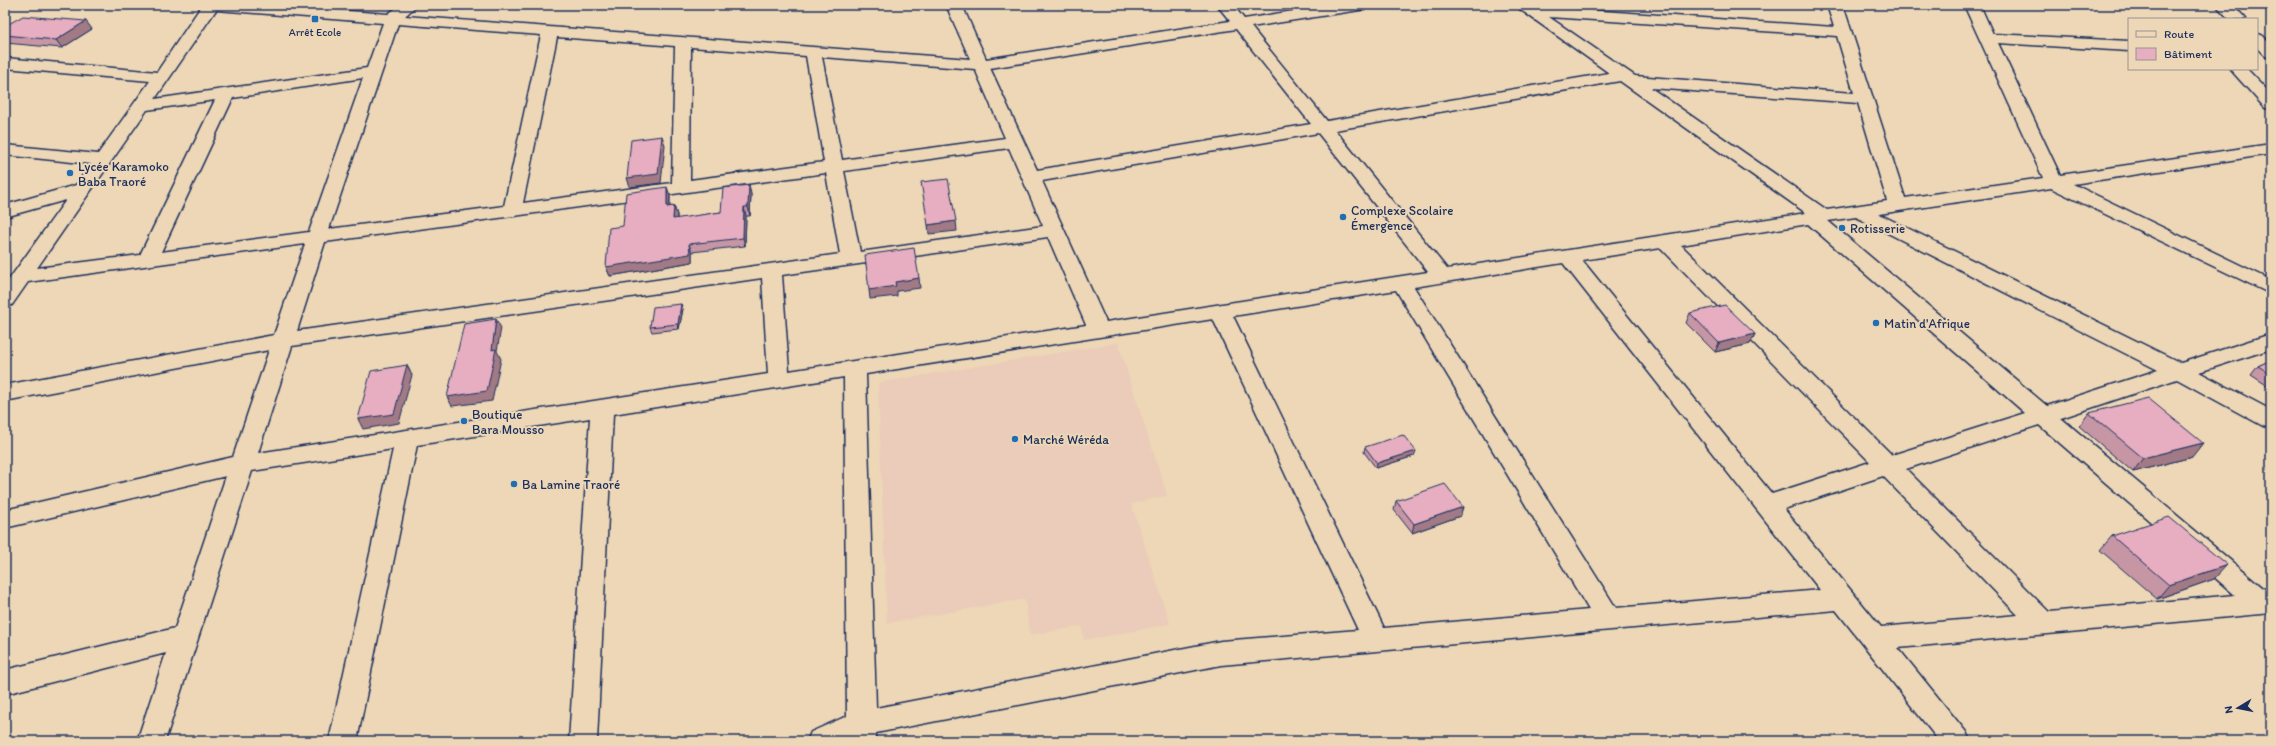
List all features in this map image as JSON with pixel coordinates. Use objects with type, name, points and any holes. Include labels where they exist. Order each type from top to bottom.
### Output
[{"type":"street","points":[[5,300],[211,5],[981,65],[1360,5]]},
{"type":"street","points":[[151,741],[373,72],[392,20],[409,5]]},
{"type":"street","points":[[954,5],[1099,330]]},
{"type":"street","points":[[1225,5],[1442,276]]},
{"type":"street","points":[[1835,5],[1898,205]]},
{"type":"street","points":[[1972,5],[2054,182],[2271,288]]},
{"type":"street","points":[[2224,5],[2237,18]]},
{"type":"street","points":[[1526,8],[1844,32]]},
{"type":"street","points":[[1526,8],[1626,78],[1818,217],[2043,416],[2267,602]]},
{"type":"street","points":[[512,211],[550,32]]},
{"type":"street","points":[[1988,38],[2128,46]]},
{"type":"street","points":[[2258,40],[2271,54]]},
{"type":"street","points":[[681,188],[683,42]]},
{"type":"street","points":[[813,52],[851,259]]},
{"type":"street","points":[[2258,53],[2271,54]]},
{"type":"street","points":[[5,63],[161,77]]},
{"type":"street","points":[[2239,70],[2271,104]]},
{"type":"street","points":[[141,106],[373,72]]},
{"type":"street","points":[[1031,177],[1323,127],[1626,78],[1865,99]]},
{"type":"street","points":[[147,260],[227,94]]},
{"type":"street","points":[[21,278],[1015,142]]},
{"type":"street","points":[[5,519],[242,464],[1818,217],[2271,149]]},
{"type":"street","points":[[5,150],[103,160]]},
{"type":"street","points":[[5,211],[83,189]]},
{"type":"street","points":[[1859,211],[2179,371],[2271,420]]},
{"type":"street","points":[[5,393],[283,340],[1055,230]]},
{"type":"street","points":[[1666,241],[2043,623]]},
{"type":"street","points":[[1568,256],[1956,741]]},
{"type":"street","points":[[772,270],[780,380]]},
{"type":"street","points":[[1401,282],[1610,619]]},
{"type":"street","points":[[1220,311],[1376,640]]},
{"type":"street","points":[[1767,505],[2271,341]]},
{"type":"street","points":[[855,368],[861,733]]},
{"type":"street","points":[[583,741],[602,407]]},
{"type":"street","points":[[343,741],[407,438]]},
{"type":"street","points":[[821,741],[1221,653],[1843,600]]},
{"type":"street","points":[[1874,639],[2267,602]]},
{"type":"street","points":[[5,682],[185,637]]},
{"type":"shaded area","name":"Marché Wéréda","points":[[1118,343],[1167,495],[1131,504],[1170,624],[1084,640],[1082,626],[1030,635],[1025,599],[887,623],[878,383]]},
{"type":"building","points":[[23,16],[86,21],[56,40],[5,35],[5,26]]},
{"type":"building","points":[[662,136],[658,174],[627,178],[631,140]]},
{"type":"building","points":[[948,179],[956,221],[928,225],[921,182]]},
{"type":"building","points":[[749,185],[748,207],[744,207],[743,238],[689,244],[690,254],[606,267],[609,228],[623,226],[626,193],[667,187],[667,207],[674,206],[673,219],[721,212],[723,188]]},
{"type":"building","points":[[914,248],[919,278],[895,282],[896,286],[869,290],[865,255]]},
{"type":"building","points":[[681,304],[678,324],[650,327],[653,307]]},
{"type":"building","points":[[1725,305],[1755,334],[1719,343],[1690,313]]},
{"type":"building","points":[[496,319],[492,350],[496,349],[487,391],[447,397],[464,324]]},
{"type":"building","points":[[2271,360],[2271,374],[2258,366]]},
{"type":"building","points":[[407,365],[394,414],[358,419],[371,371]]},
{"type":"building","points":[[2148,398],[2203,443],[2143,458],[2089,413]]},
{"type":"building","points":[[1403,435],[1416,451],[1377,463],[1365,447]]},
{"type":"building","points":[[1445,484],[1463,507],[1414,524],[1396,501]]},
{"type":"building","points":[[2169,517],[2227,565],[2169,585],[2112,536]]},
{"type":"place","name":"Arrêt Ecole","points":[[315,19]]},
{"type":"place","name":"Lycée Karamoko Baba Traoré","points":[[70,173]]},
{"type":"place","name":"Complexe Scolaire Émergence","points":[[1343,217]]},
{"type":"place","name":"Rotisserie","points":[[1842,228]]},
{"type":"place","name":"Matin d'Afrique","points":[[1876,323]]},
{"type":"place","name":"Boutique Bara Mousso","points":[[464,421]]},
{"type":"place","name":"Marché Wéréda","points":[[1015,439]]},
{"type":"place","name":"Ba Lamine Traoré","points":[[514,484]]}]
